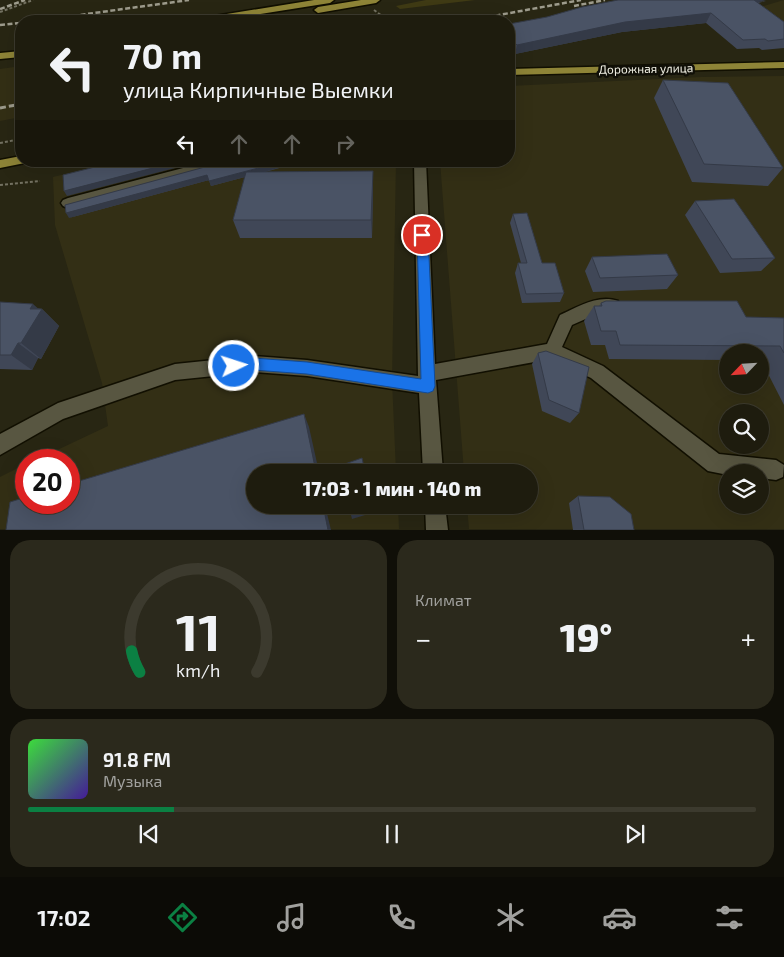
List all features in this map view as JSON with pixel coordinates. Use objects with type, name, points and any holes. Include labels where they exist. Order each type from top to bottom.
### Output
[{"type":"main road","points":[[239,15],[330,0]]},
{"type":"main road","points":[[286,15],[376,0]]},
{"type":"main road","points":[[0,48],[15,47]]},
{"type":"main road","points":[[0,56],[15,55]]},
{"type":"main road","name":"Дорожная улица","points":[[515,72],[784,66]]},
{"type":"main road","points":[[0,164],[15,161]]},
{"type":"street","points":[[68,203],[203,167]]},
{"type":"street","points":[[420,167],[433,464]]},
{"type":"street","points":[[552,351],[566,320],[595,306],[624,306]]},
{"type":"street","points":[[0,445],[58,412],[175,372],[253,364],[428,380],[552,351],[597,372],[715,464],[776,470]]},
{"type":"street","points":[[436,514],[437,530]]},
{"type":"path","points":[[0,12],[33,0]]},
{"type":"path","points":[[0,143],[15,140]]},
{"type":"path","points":[[0,185],[40,181]]},
{"type":"shaded area","points":[[426,0],[475,0],[400,9],[396,6]]},
{"type":"shaded area","points":[[784,0],[784,28],[757,8]]},
{"type":"shaded area","points":[[15,67],[15,118],[0,121],[0,69]]},
{"type":"shaded area","points":[[784,76],[784,529],[469,529],[468,514],[538,514],[538,464],[463,464],[440,167],[515,167],[515,86],[701,77]]},
{"type":"shaded area","points":[[94,167],[396,167],[392,380],[396,464],[246,464],[246,514],[398,514],[399,529],[0,529],[0,477],[15,470],[15,514],[80,514],[80,449],[59,449],[108,426],[102,383],[55,225],[53,177]]},
{"type":"building","points":[[618,0],[754,0],[784,22],[784,39],[768,41],[765,39],[743,40],[711,13],[625,22],[517,45],[515,43],[515,23],[547,17],[582,7]]},
{"type":"building","points":[[663,80],[728,83],[783,168],[704,164]]},
{"type":"building","points":[[95,167],[157,167],[64,191],[63,175]]},
{"type":"building","points":[[205,167],[262,167],[209,181],[207,175],[66,213],[65,205]]},
{"type":"building","points":[[373,171],[371,220],[233,220],[246,172]]},
{"type":"building","points":[[734,199],[775,258],[732,259],[695,201]]},
{"type":"building","points":[[527,213],[542,263],[555,263],[564,293],[526,294],[518,263],[527,263],[513,214]]},
{"type":"building","points":[[667,254],[678,275],[600,278],[592,257]]},
{"type":"building","points":[[606,301],[737,301],[746,317],[784,318],[784,353],[780,346],[769,346],[769,344],[620,345],[616,331],[601,331],[594,306],[602,306],[601,303]]},
{"type":"building","points":[[0,302],[33,304],[30,309],[42,309],[21,343],[18,343],[11,355],[0,355]]},
{"type":"building","points":[[546,351],[589,367],[579,413],[549,400],[538,353]]},
{"type":"building","points":[[304,414],[314,464],[246,464],[246,514],[325,514],[328,530],[6,530],[10,502],[15,500],[15,514],[80,514],[80,481]]},
{"type":"building","points":[[362,458],[363,464],[345,464]]},
{"type":"building","points":[[578,496],[610,497],[631,514],[634,530],[584,530]]},
{"type":"railway","points":[[0,9],[25,0]]},
{"type":"railway","points":[[80,15],[189,0]]},
{"type":"railway","points":[[499,15],[581,0]]},
{"type":"railway","points":[[574,6],[605,0]]},
{"type":"railway","points":[[0,25],[15,24]]},
{"type":"railway","points":[[0,108],[15,105]]},
{"type":"route","points":[[234,366],[253,364],[307,368],[428,386],[422,235]]}]
